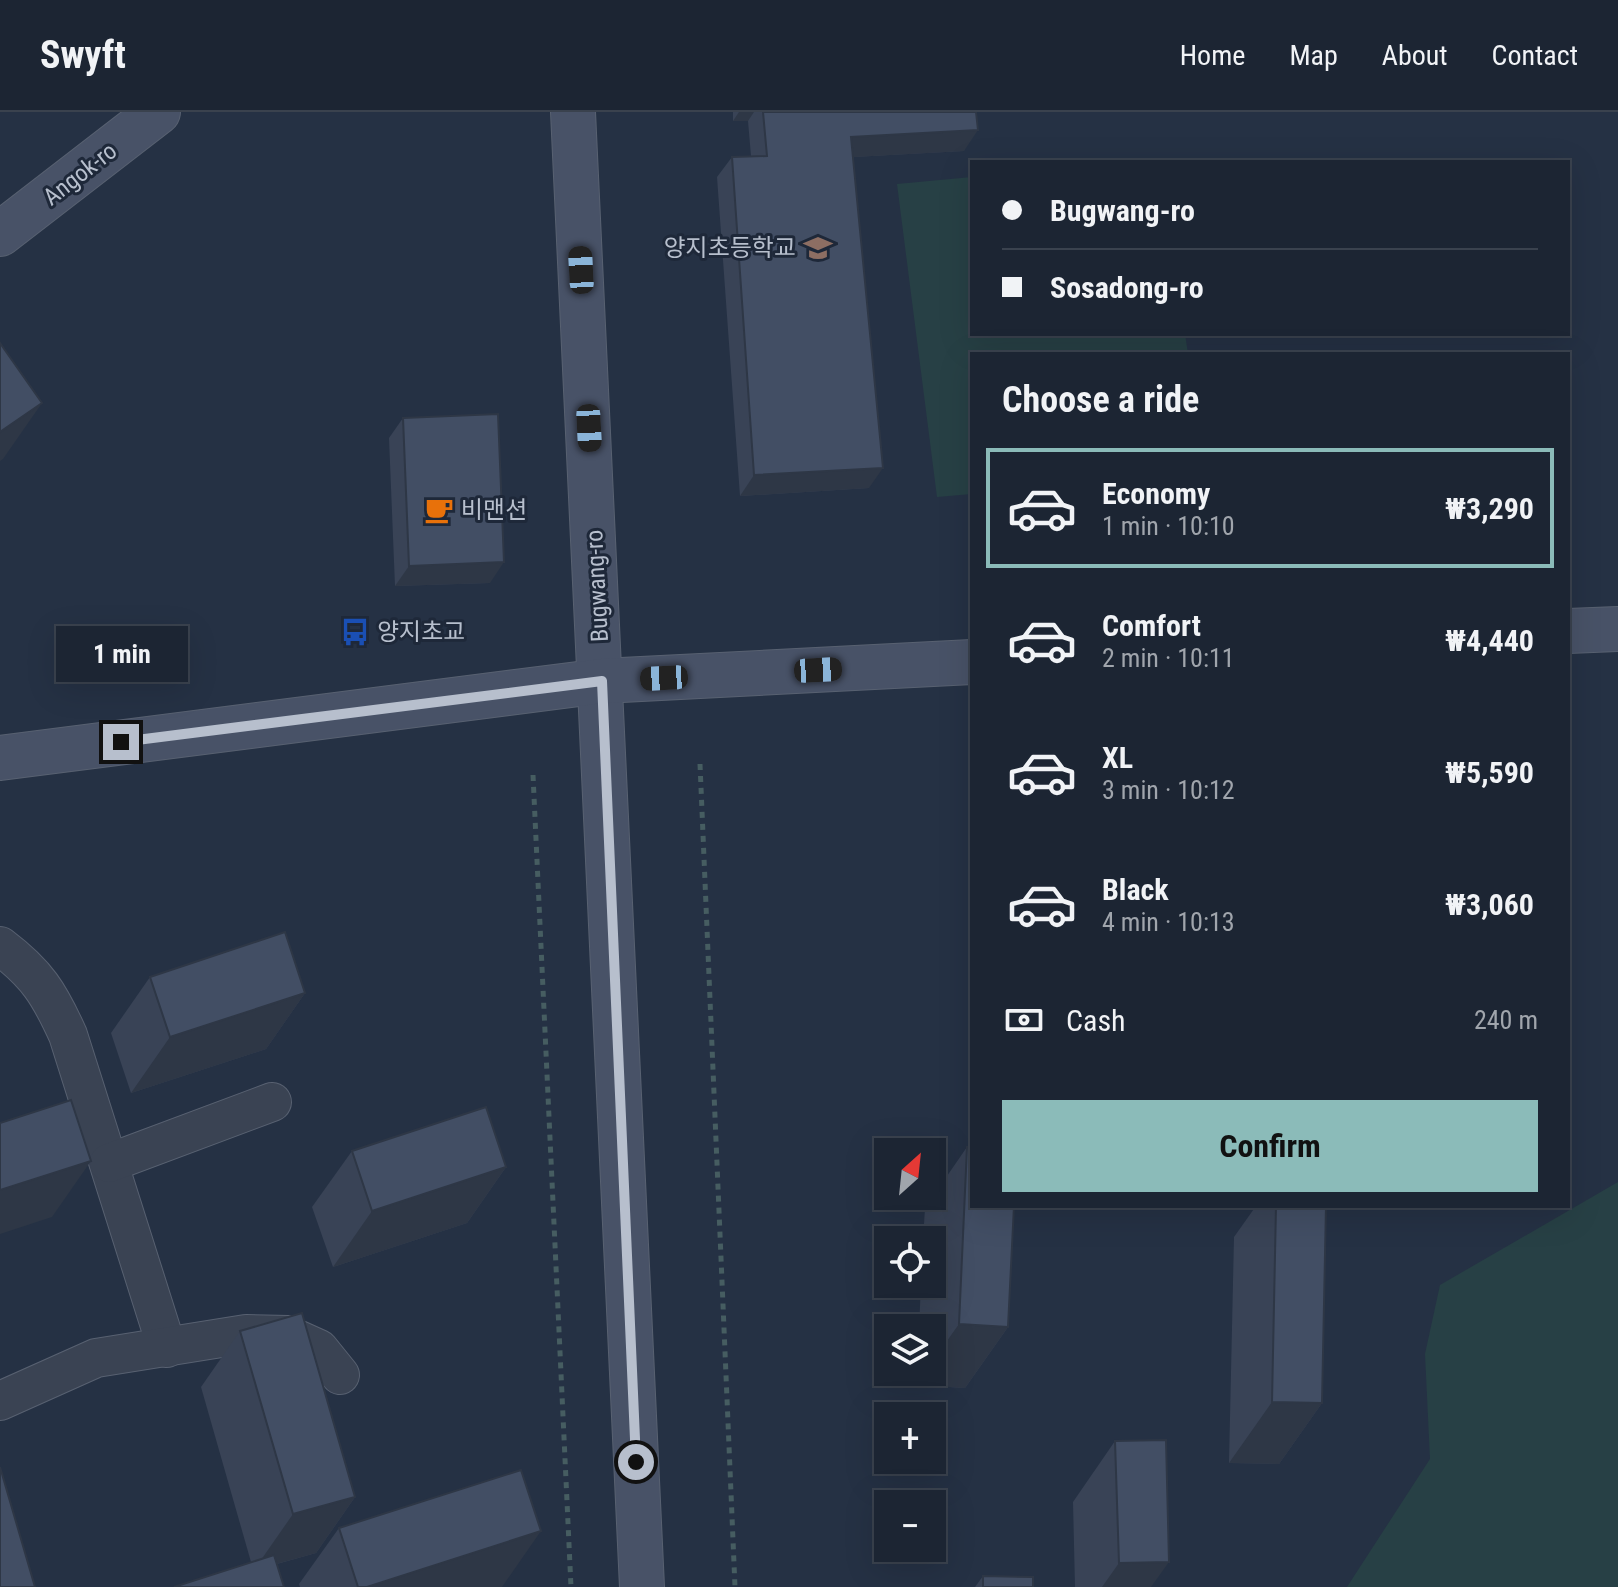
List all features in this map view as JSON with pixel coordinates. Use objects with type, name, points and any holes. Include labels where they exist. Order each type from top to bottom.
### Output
[{"type":"street","name":"Angok-ro","points":[[0,234],[158,112]]},
{"type":"street","name":"Bugwang-ro","points":[[573,112],[642,1587]]},
{"type":"street","points":[[1570,631],[1618,629]]},
{"type":"street","points":[[0,758],[602,681],[970,662]]},
{"type":"street","points":[[0,946],[30,969],[49,993],[68,1035],[167,1348]]},
{"type":"street","points":[[109,1163],[272,1102]]},
{"type":"street","points":[[0,1401],[96,1358],[246,1334],[288,1335],[319,1349],[340,1375]]},
{"type":"path","points":[[700,764],[735,1587]]},
{"type":"path","points":[[533,775],[571,1587]]},
{"type":"green space","points":[[970,177],[970,336],[1185,336],[1188,352],[970,352],[970,494],[937,497],[897,184]]},
{"type":"green space","points":[[1618,1182],[1618,1587],[1347,1587],[1430,1459],[1425,1354],[1440,1285]]},
{"type":"building","points":[[763,112],[976,112],[978,130],[851,137],[883,468],[754,475],[732,157],[767,156]]},
{"type":"building","points":[[0,343],[42,403],[0,432]]},
{"type":"building","name":"비맨션","points":[[498,414],[504,562],[409,566],[403,418]]},
{"type":"building","points":[[285,932],[305,993],[170,1037],[150,977]]},
{"type":"building","points":[[71,1100],[91,1161],[0,1190],[0,1123]]},
{"type":"building","points":[[486,1107],[506,1167],[372,1211],[352,1151]]},
{"type":"building","points":[[967,1147],[970,1147],[970,1208],[1014,1208],[1008,1327],[959,1324]]},
{"type":"building","points":[[1276,1208],[1326,1208],[1322,1403],[1272,1402]]},
{"type":"building","points":[[302,1313],[355,1497],[293,1514],[240,1331]]},
{"type":"building","points":[[1166,1440],[1169,1562],[1119,1563],[1115,1441]]},
{"type":"building","points":[[0,1467],[35,1587],[0,1587]]},
{"type":"building","points":[[521,1470],[541,1531],[367,1587],[358,1587],[339,1528]]},
{"type":"building","points":[[274,1555],[284,1587],[174,1587]]},
{"type":"building","points":[[983,1576],[1033,1577],[1033,1587],[983,1587]]},
{"type":"place","name":"양지초등학교","points":[[818,248]]},
{"type":"place","name":"비맨션","points":[[439,510]]},
{"type":"place","name":"양지초교","points":[[355,632]]},
{"type":"route","points":[[121,742],[602,681],[636,1462]]}]
